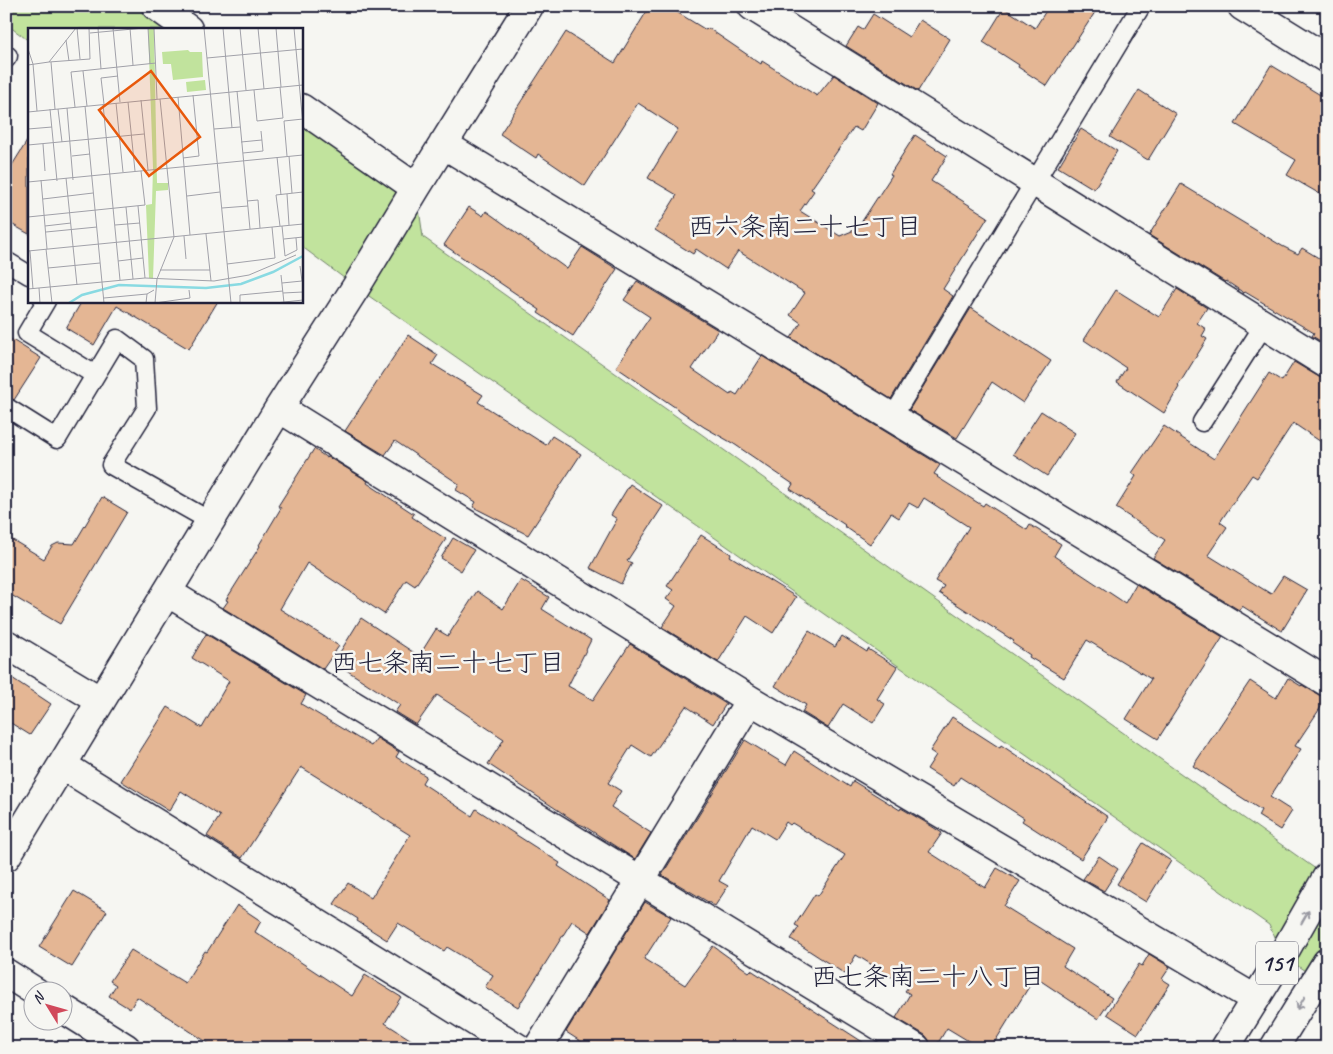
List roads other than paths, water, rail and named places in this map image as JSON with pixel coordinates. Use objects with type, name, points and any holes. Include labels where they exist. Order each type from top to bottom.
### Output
[{"type":"street","points":[[156,6],[187,28]]},
{"type":"street","points":[[6,857],[279,408],[529,6]]},
{"type":"street","points":[[752,6],[1327,364]]},
{"type":"street","points":[[1242,6],[1327,59]]},
{"type":"street","points":[[302,109],[416,188]]},
{"type":"street","points":[[443,144],[1327,682]]},
{"type":"street","points":[[279,408],[750,700],[1255,999]]},
{"type":"street","points":[[167,592],[916,1048]]},
{"type":"street","points":[[6,644],[101,701]]},
{"type":"street","points":[[538,1048],[750,700]]},
{"type":"street","points":[[62,765],[518,1048]]},
{"type":"street","name":"151","points":[[1225,1048],[1327,877]]},
{"type":"street","name":"151","points":[[1274,1048],[1327,962]]},
{"type":"street","points":[[6,973],[22,983]]},
{"type":"street","points":[[72,1014],[126,1048]]},
{"type":"lane","points":[[892,418],[1140,6]]},
{"type":"lane","points":[[6,261],[28,274]]},
{"type":"lane","points":[[45,302],[27,332],[95,375]]},
{"type":"lane","points":[[1202,422],[1264,324]]},
{"type":"lane","points":[[6,407],[57,439],[117,339],[144,359],[147,408],[112,465],[210,521]]},
{"type":"district","name":"西六条南二十七丁目","points":[[805,226]]},
{"type":"district","name":"西七条南二十七丁目","points":[[448,662]]},
{"type":"district","name":"西七条南二十八丁目","points":[[928,976]]}]
